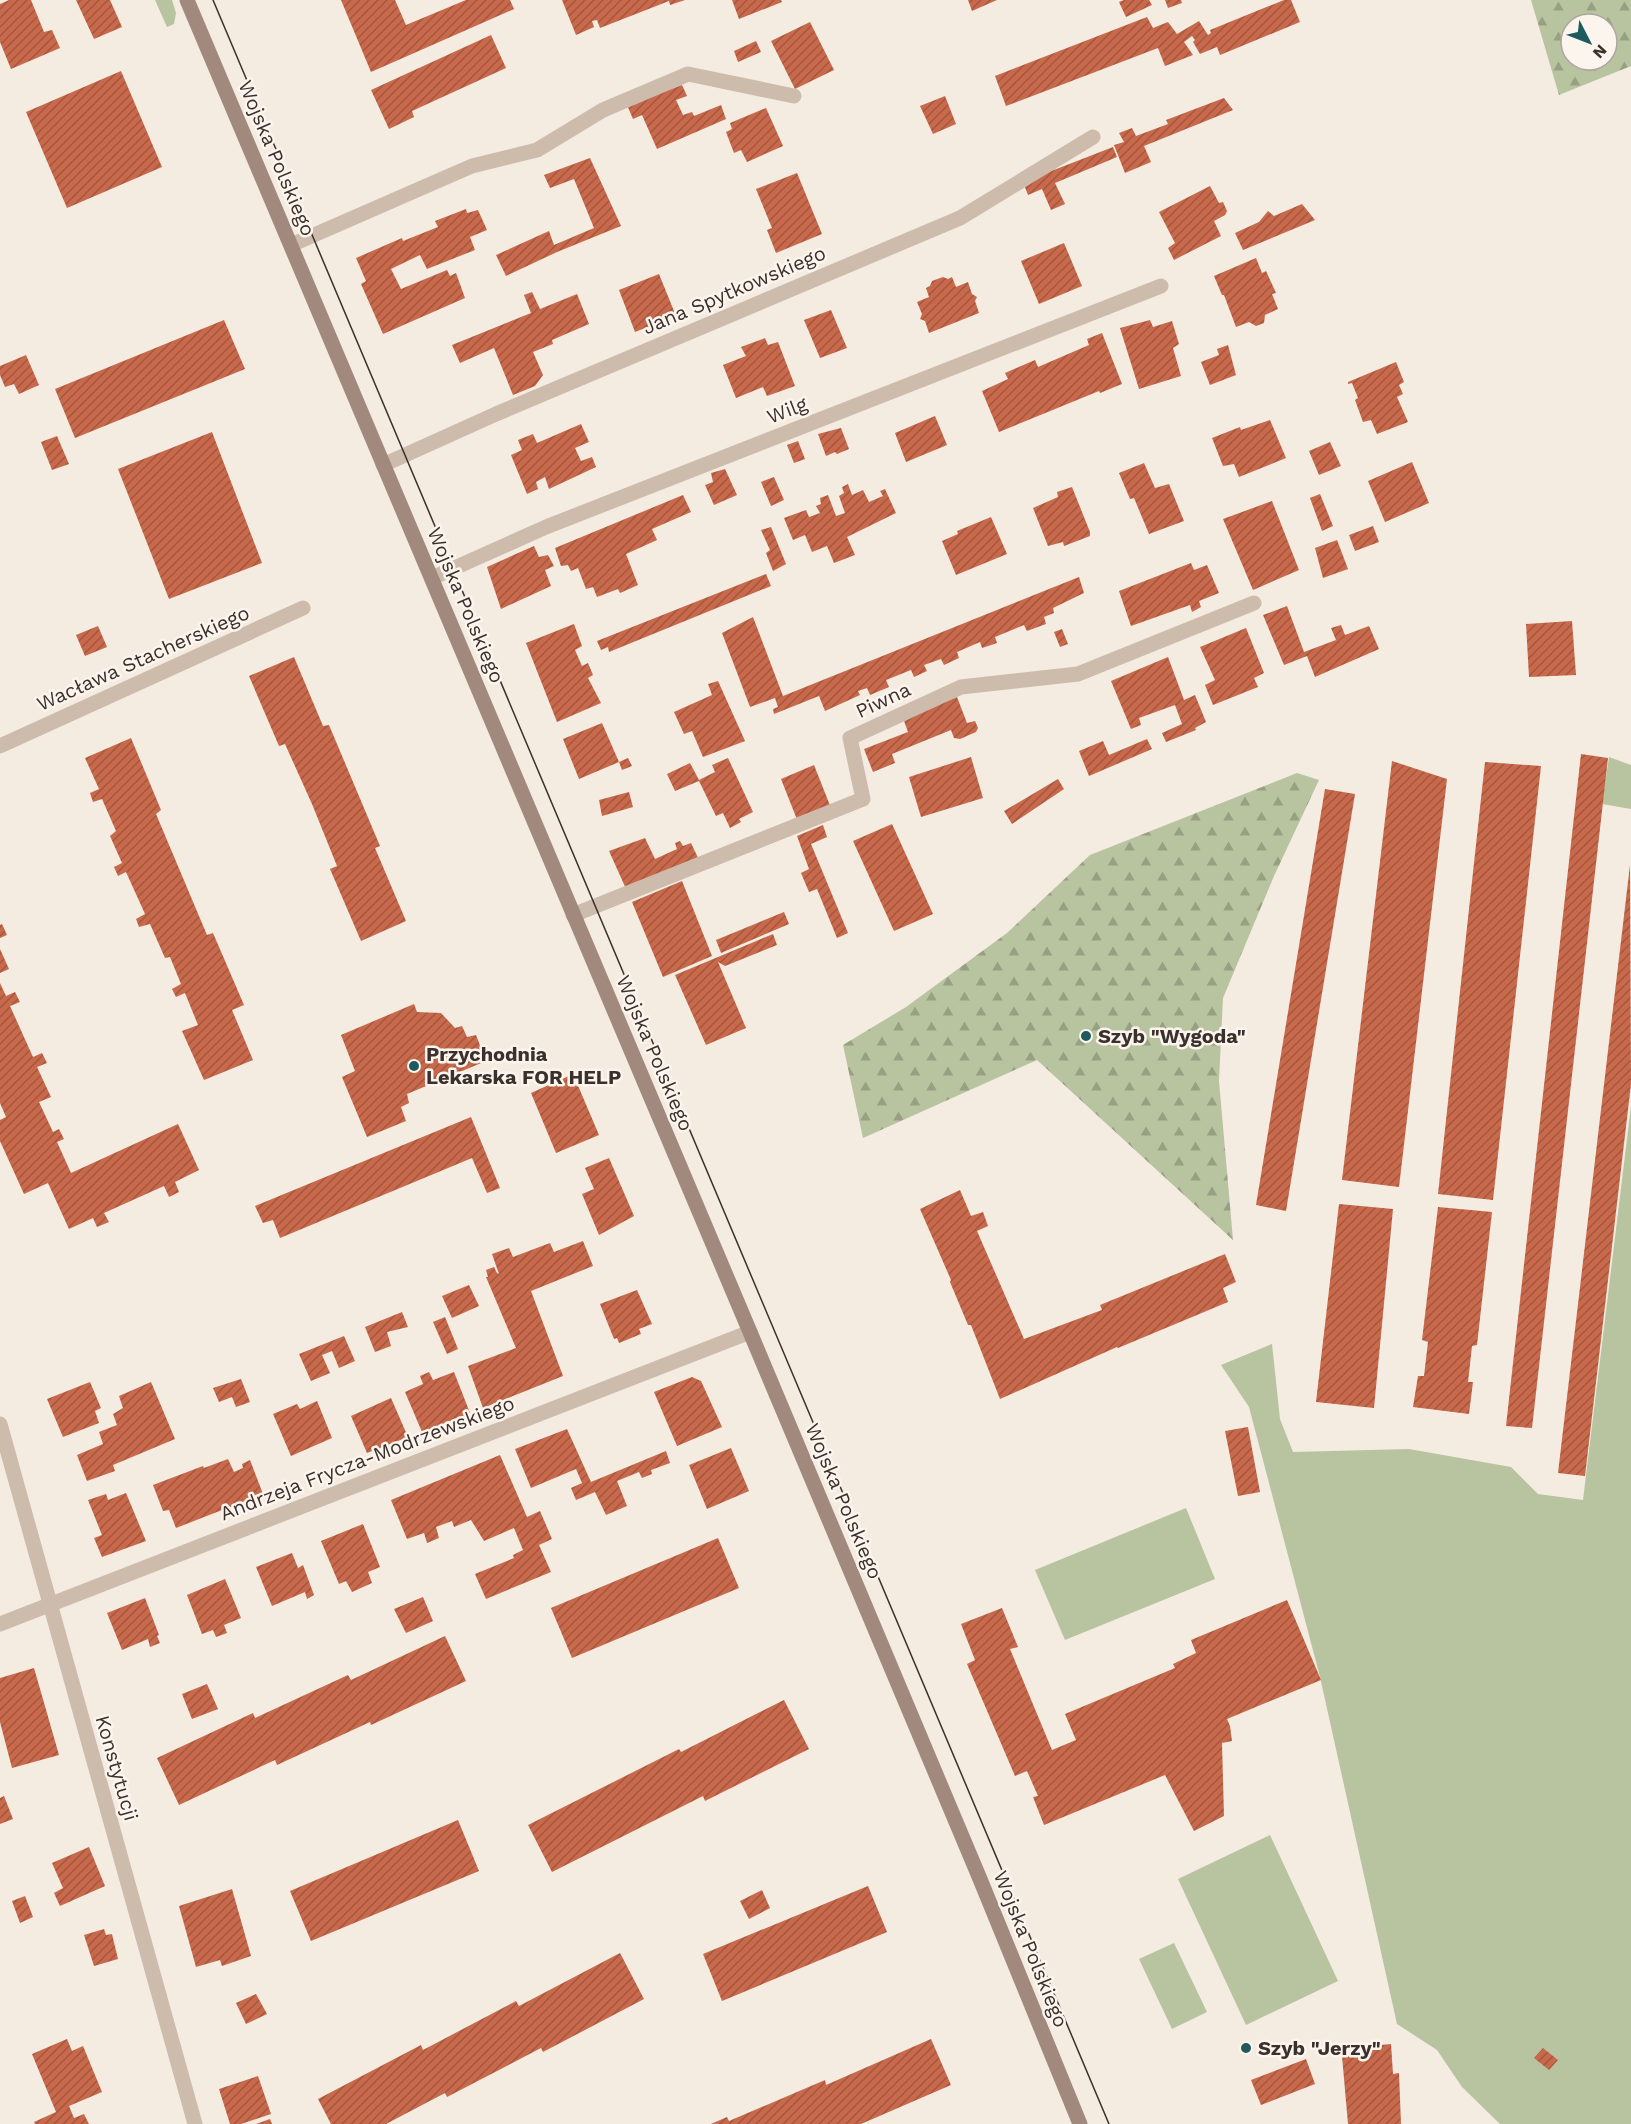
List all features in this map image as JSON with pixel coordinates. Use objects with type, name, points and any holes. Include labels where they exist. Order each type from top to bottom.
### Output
[{"type":"main road","name":"Wojska Polskiego","points":[[187,0],[750,1332],[1080,2124]]},
{"type":"street","points":[[291,245],[472,166],[537,150],[603,110],[688,74],[794,96]]},
{"type":"street","name":"Jana Spytkowskiego","points":[[383,465],[496,414],[960,218],[1093,137]]},
{"type":"street","name":"Wilg","points":[[432,578],[546,527],[1161,285]]},
{"type":"street","name":"Piwna","points":[[573,915],[863,799],[850,738],[961,687],[1078,674],[1254,603]]},
{"type":"street","name":"Wacława Stacherskiego","points":[[0,746],[303,608]]},
{"type":"street","name":"Andrzeja Frycza-Modrzewskiego","points":[[0,1624],[750,1332]]},
{"type":"street","name":"Konstytucji","points":[[0,1424],[195,2124]]},
{"type":"green space","points":[[155,0],[172,0],[176,13],[174,24],[167,27]]},
{"type":"green space","points":[[1531,0],[1631,0],[1631,66],[1619,71],[1619,12],[1559,12],[1559,72],[1616,72],[1559,95]]},
{"type":"green space","points":[[1609,757],[1631,765],[1631,809],[1602,804]]},
{"type":"green space","points":[[1297,773],[1319,780],[1274,876],[1223,998],[1219,1081],[1233,1240],[1037,1060],[863,1138],[843,1045],[906,1007],[1007,933],[1090,855]]},
{"type":"green space","points":[[1631,1106],[1631,2124],[1500,2124],[1462,2087],[1437,2050],[1397,2024],[1320,1677],[1249,1407],[1221,1365],[1272,1344],[1280,1419],[1293,1452],[1409,1449],[1511,1467],[1538,1494],[1583,1500]]},
{"type":"green space","points":[[1186,1508],[1215,1579],[1065,1640],[1035,1570]]},
{"type":"green space","points":[[1270,1835],[1338,1981],[1246,2025],[1178,1879]]},
{"type":"green space","points":[[1174,1943],[1207,2012],[1172,2029],[1139,1959]]},
{"type":"building","points":[[9,0],[31,0],[44,32],[52,30],[60,48],[11,69],[0,42],[0,4]]},
{"type":"building","points":[[76,0],[110,0],[122,27],[94,39]]},
{"type":"building","points":[[341,0],[395,0],[406,25],[466,0],[510,0],[514,9],[371,72]]},
{"type":"building","points":[[562,0],[685,0],[670,5],[669,1],[600,28],[597,20],[592,21],[594,27],[576,35]]},
{"type":"building","points":[[732,0],[781,0],[782,2],[739,19]]},
{"type":"building","points":[[968,0],[997,0],[972,11]]},
{"type":"building","points":[[1149,0],[1152,5],[1126,17],[1119,2]]},
{"type":"building","points":[[1165,0],[1181,0],[1182,3],[1168,8]]},
{"type":"building","points":[[1284,0],[1291,0],[1300,22],[1220,55],[1217,47],[1200,54],[1192,36],[1184,42],[1193,55],[1165,66],[1158,48],[1006,106],[995,76],[1147,17],[1153,28],[1168,22],[1177,34],[1199,21],[1208,35],[1211,33],[1210,30]]},
{"type":"building","points":[[810,22],[834,70],[795,89],[771,41]]},
{"type":"building","points":[[491,35],[506,68],[412,111],[414,117],[389,129],[371,90]]},
{"type":"building","points":[[756,41],[761,52],[738,62],[734,51]]},
{"type":"building","points":[[121,71],[162,167],[67,208],[26,112]]},
{"type":"building","points":[[682,85],[687,96],[676,100],[683,115],[692,112],[694,116],[721,105],[726,119],[657,149],[642,115],[633,119],[627,105],[670,86],[671,89]]},
{"type":"building","points":[[945,96],[956,124],[933,134],[920,106]]},
{"type":"building","points":[[1224,98],[1233,110],[1144,146],[1151,162],[1125,173],[1114,145],[1124,142],[1119,133],[1132,128],[1136,136],[1168,124],[1166,120]]},
{"type":"building","points":[[766,108],[783,146],[747,162],[741,150],[734,153],[726,132],[732,129],[730,123]]},
{"type":"building","points":[[1113,147],[1117,157],[1055,183],[1065,204],[1051,210],[1042,189],[1028,195],[1023,182]]},
{"type":"building","points":[[590,158],[621,226],[506,276],[496,255],[549,231],[554,245],[594,228],[574,179],[550,188],[544,175]]},
{"type":"building","points":[[797,173],[822,234],[776,253],[767,230],[772,228],[756,189]]},
{"type":"building","points":[[1210,186],[1219,203],[1223,202],[1227,211],[1225,215],[1214,221],[1221,236],[1174,260],[1168,248],[1175,243],[1159,212]]},
{"type":"building","points":[[1302,204],[1315,220],[1243,250],[1235,233],[1259,222],[1268,211],[1274,216]]},
{"type":"building","points":[[466,209],[467,213],[478,210],[487,230],[470,237],[475,250],[427,269],[420,255],[391,269],[401,289],[447,270],[450,276],[456,273],[465,298],[383,334],[361,284],[366,281],[356,258],[402,238],[403,241],[438,227],[435,221]]},
{"type":"building","points":[[1064,243],[1082,286],[1039,304],[1021,261]]},
{"type":"building","points":[[1256,258],[1262,273],[1266,271],[1276,293],[1272,294],[1278,309],[1265,315],[1264,323],[1256,326],[1249,322],[1236,327],[1214,276]]},
{"type":"building","points":[[659,274],[676,316],[635,332],[619,290]]},
{"type":"building","points":[[943,277],[948,279],[952,277],[956,287],[968,282],[972,294],[977,297],[975,301],[979,313],[929,333],[925,321],[920,319],[922,314],[917,302],[929,297],[926,288],[932,281]]},
{"type":"building","points":[[532,292],[540,309],[577,294],[589,324],[552,340],[553,344],[533,352],[543,375],[535,386],[513,395],[494,348],[460,363],[452,345],[531,313],[524,295]]},
{"type":"building","points":[[831,310],[847,348],[820,358],[804,320]]},
{"type":"building","points":[[224,320],[245,369],[75,438],[55,389]]},
{"type":"building","points":[[1150,320],[1153,327],[1172,321],[1179,344],[1173,348],[1181,376],[1139,389],[1120,328]]},
{"type":"building","points":[[1102,333],[1122,384],[1100,393],[1099,391],[999,432],[982,391],[1008,379],[1005,373],[1035,360],[1038,367],[1089,345],[1087,339]]},
{"type":"building","points":[[765,338],[768,345],[778,342],[795,386],[767,396],[763,387],[736,398],[723,365],[746,356],[741,347]]},
{"type":"building","points":[[1228,345],[1236,375],[1210,385],[1201,362],[1219,355],[1217,349]]},
{"type":"building","points":[[26,355],[39,385],[19,394],[14,384],[5,387],[0,375],[0,366]]},
{"type":"building","points":[[1396,362],[1404,382],[1399,385],[1403,394],[1397,397],[1408,422],[1377,434],[1371,420],[1363,422],[1355,400],[1358,398],[1352,383],[1348,384],[1348,382]]},
{"type":"building","points":[[935,416],[947,445],[906,462],[895,433]]},
{"type":"building","points":[[1270,420],[1286,458],[1239,477],[1234,464],[1223,466],[1212,438],[1240,427],[1241,430]]},
{"type":"building","points":[[581,424],[589,442],[575,448],[581,461],[592,457],[596,467],[549,489],[545,477],[536,482],[538,489],[527,494],[511,455],[522,450],[518,440],[533,434],[537,443]]},
{"type":"building","points":[[841,428],[849,449],[826,456],[818,434]]},
{"type":"building","points":[[212,432],[262,563],[169,599],[118,469]]},
{"type":"building","points":[[57,436],[69,464],[52,470],[41,442]]},
{"type":"building","points":[[798,441],[805,459],[794,463],[787,445]]},
{"type":"building","points":[[1330,442],[1341,466],[1319,475],[1309,451]]},
{"type":"building","points":[[1412,462],[1429,503],[1385,522],[1368,481]]},
{"type":"building","points":[[1144,463],[1155,488],[1169,484],[1184,521],[1149,534],[1134,498],[1130,499],[1119,473]]},
{"type":"building","points":[[725,469],[737,495],[714,505],[705,485],[713,482],[711,473]]},
{"type":"building","points":[[774,477],[784,500],[771,506],[761,482]]},
{"type":"building","points":[[848,484],[852,495],[863,490],[869,502],[883,496],[880,491],[885,489],[896,513],[847,537],[855,555],[834,563],[827,546],[812,552],[805,535],[793,540],[784,518],[806,510],[809,517],[820,513],[816,506],[821,504],[820,498],[828,495],[836,516],[845,513],[839,496],[844,493],[842,487]]},
{"type":"building","points":[[1072,487],[1090,536],[1064,546],[1063,542],[1048,546],[1033,508],[1058,497],[1057,492]]},
{"type":"building","points":[[1320,494],[1333,526],[1322,531],[1310,498]]},
{"type":"building","points":[[683,495],[691,512],[652,529],[657,540],[626,554],[638,585],[620,593],[618,589],[597,597],[593,587],[586,589],[578,568],[571,571],[568,565],[561,566],[555,548]]},
{"type":"building","points":[[1272,501],[1299,570],[1253,590],[1223,519]]},
{"type":"building","points":[[991,517],[1007,554],[956,575],[942,541],[958,534],[957,531]]},
{"type":"building","points":[[1373,526],[1379,542],[1355,551],[1349,535]]},
{"type":"building","points":[[771,527],[786,564],[773,571],[766,553],[770,550],[761,530]]},
{"type":"building","points":[[1337,540],[1348,569],[1323,578],[1315,548]]},
{"type":"building","points":[[534,546],[539,557],[548,555],[554,566],[545,570],[551,586],[501,609],[487,567]]},
{"type":"building","points":[[1191,563],[1194,570],[1207,565],[1219,593],[1199,601],[1201,607],[1192,612],[1190,605],[1131,626],[1119,591]]},
{"type":"building","points":[[766,574],[771,586],[609,652],[608,647],[601,650],[597,641]]},
{"type":"building","points":[[1079,577],[1084,593],[1053,608],[1054,613],[1044,617],[1046,624],[1027,631],[1024,625],[995,637],[997,643],[982,648],[980,642],[957,652],[959,658],[944,665],[941,659],[924,665],[927,671],[914,677],[911,670],[886,680],[889,687],[870,695],[867,688],[858,691],[860,695],[825,711],[819,696],[774,714],[773,709],[778,707],[775,698],[750,707],[722,633],[753,617],[783,696]]},
{"type":"building","points":[[1287,606],[1304,652],[1336,640],[1331,628],[1341,625],[1345,635],[1369,626],[1379,649],[1315,677],[1307,656],[1284,665],[1263,615]]},
{"type":"building","points":[[1572,621],[1576,675],[1529,677],[1526,624]]},
{"type":"building","points":[[574,624],[582,646],[575,650],[582,666],[588,663],[593,675],[588,678],[601,703],[557,722],[526,643]]},
{"type":"building","points":[[98,626],[107,647],[85,656],[76,635]]},
{"type":"building","points":[[1246,628],[1264,673],[1254,678],[1258,687],[1213,705],[1205,685],[1215,680],[1200,647]]},
{"type":"building","points":[[1062,629],[1068,644],[1060,647],[1054,632]]},
{"type":"building","points":[[294,657],[323,726],[329,725],[380,846],[375,848],[406,921],[361,941],[330,869],[337,866],[312,804],[285,744],[279,746],[249,676]]},
{"type":"building","points":[[1168,657],[1184,700],[1195,695],[1206,722],[1195,728],[1196,730],[1166,742],[1162,733],[1182,724],[1175,705],[1139,718],[1141,725],[1131,729],[1111,681]]},
{"type":"building","points":[[718,681],[745,741],[703,757],[692,731],[684,734],[674,712],[712,695],[708,684]]},
{"type":"building","points":[[957,697],[967,723],[975,721],[978,728],[976,732],[960,739],[954,738],[951,730],[892,754],[895,763],[873,772],[864,749],[908,732],[903,718]]},
{"type":"building","points":[[602,723],[619,762],[579,779],[563,739]]},
{"type":"building","points":[[131,738],[161,810],[156,814],[207,935],[213,933],[244,1005],[232,1010],[253,1060],[204,1080],[182,1031],[198,1025],[185,993],[176,997],[172,989],[181,984],[170,957],[165,958],[150,924],[139,927],[136,919],[145,914],[126,872],[118,876],[114,867],[122,863],[110,836],[116,831],[102,799],[93,802],[90,793],[99,789],[85,758]]},
{"type":"building","points":[[1147,739],[1152,749],[1089,776],[1079,751],[1103,741],[1109,755]]},
{"type":"building","points":[[1581,754],[1608,758],[1532,1428],[1506,1426]]},
{"type":"building","points":[[971,757],[983,798],[921,817],[909,777]]},
{"type":"building","points":[[628,758],[632,766],[622,770],[619,762]]},
{"type":"building","points":[[728,758],[753,812],[739,819],[741,822],[730,828],[723,813],[716,816],[699,781],[675,791],[667,774],[690,763],[699,780],[715,772],[712,765]]},
{"type":"building","points":[[1392,761],[1447,779],[1399,1187],[1342,1180]]},
{"type":"building","points":[[1485,762],[1541,766],[1493,1200],[1438,1194]]},
{"type":"building","points":[[814,765],[831,808],[798,822],[781,779]]},
{"type":"building","points":[[1058,779],[1064,789],[1012,824],[1004,811]]},
{"type":"building","points":[[1325,789],[1355,794],[1286,1211],[1256,1205]]},
{"type":"building","points":[[629,792],[633,807],[602,816],[599,800]]},
{"type":"building","points":[[892,824],[933,914],[894,931],[853,841]]},
{"type":"building","points":[[823,825],[827,837],[811,844],[848,933],[837,938],[817,889],[809,892],[801,873],[809,869],[797,836]]},
{"type":"building","points":[[645,838],[655,859],[677,849],[675,843],[680,841],[683,846],[691,843],[699,860],[627,891],[609,851]]},
{"type":"building","points":[[1630,865],[1631,1084],[1585,1476],[1558,1473]]},
{"type":"building","points":[[682,881],[712,956],[663,977],[632,902]]},
{"type":"building","points":[[784,912],[789,924],[721,953],[716,940]]},
{"type":"building","points":[[2,924],[7,935],[0,938],[0,925]]},
{"type":"building","points":[[773,934],[777,945],[725,966],[718,962],[746,1028],[706,1045],[675,975]]},
{"type":"building","points":[[0,949],[9,969],[0,973]]},
{"type":"building","points":[[0,983],[6,996],[15,992],[20,1002],[10,1006],[33,1057],[42,1053],[47,1063],[37,1067],[51,1097],[39,1102],[53,1132],[59,1129],[64,1139],[57,1142],[71,1173],[178,1124],[199,1170],[175,1182],[179,1192],[169,1197],[164,1186],[104,1213],[109,1222],[97,1227],[93,1218],[69,1229],[48,1183],[24,1194],[0,1141],[0,1120],[6,1117],[0,1103]]},
{"type":"building","name":"Przychodnia Lekarska FOR HELP","points":[[414,1004],[417,1012],[441,1013],[455,1028],[462,1026],[467,1037],[476,1035],[486,1061],[407,1094],[409,1103],[401,1107],[406,1121],[367,1137],[342,1077],[355,1071],[341,1035]]},
{"type":"building","points":[[573,1074],[599,1135],[556,1153],[531,1093]]},
{"type":"building","points":[[471,1117],[500,1188],[487,1193],[472,1158],[280,1238],[273,1220],[263,1223],[255,1206]]},
{"type":"building","points":[[609,1158],[634,1216],[599,1235],[582,1194],[594,1189],[585,1168]]},
{"type":"building","points":[[960,1190],[971,1216],[983,1212],[988,1226],[977,1231],[1024,1339],[1102,1310],[1100,1305],[1225,1254],[1236,1282],[1223,1288],[1228,1302],[1117,1347],[1000,1399],[971,1325],[968,1325],[920,1209]]},
{"type":"building","points":[[1339,1204],[1393,1209],[1374,1408],[1316,1402]]},
{"type":"building","points":[[1438,1207],[1492,1212],[1477,1345],[1472,1346],[1468,1382],[1473,1382],[1469,1414],[1413,1407],[1418,1376],[1424,1376],[1428,1342],[1422,1340]]},
{"type":"building","points":[[583,1241],[593,1266],[531,1291],[563,1376],[483,1408],[468,1366],[516,1348],[486,1277],[488,1277],[486,1270],[494,1267],[499,1274],[492,1254],[509,1248],[513,1257],[550,1243],[554,1252]]},
{"type":"building","points":[[469,1285],[479,1306],[452,1318],[442,1296]]},
{"type":"building","points":[[637,1290],[652,1324],[639,1329],[641,1334],[619,1343],[617,1338],[614,1339],[600,1304]]},
{"type":"building","points":[[402,1312],[408,1327],[387,1332],[391,1346],[375,1352],[365,1327]]},
{"type":"building","points":[[445,1317],[458,1349],[447,1354],[433,1322]]},
{"type":"building","points":[[344,1336],[355,1361],[339,1368],[332,1351],[322,1355],[330,1373],[311,1381],[299,1354]]},
{"type":"building","points":[[429,1372],[433,1380],[454,1372],[470,1413],[422,1432],[405,1392],[423,1384],[420,1376]]},
{"type":"building","points":[[692,1377],[701,1381],[722,1427],[677,1446],[654,1392]]},
{"type":"building","points":[[241,1379],[250,1402],[236,1407],[232,1397],[219,1402],[213,1388]]},
{"type":"building","points":[[90,1382],[101,1408],[95,1411],[99,1423],[63,1437],[47,1399]]},
{"type":"building","points":[[151,1382],[175,1439],[113,1465],[115,1471],[87,1481],[77,1455],[103,1444],[99,1432],[117,1425],[113,1414],[123,1408],[119,1396]]},
{"type":"building","points":[[391,1398],[408,1437],[367,1453],[351,1416]]},
{"type":"building","points":[[317,1401],[332,1438],[291,1456],[273,1414],[297,1404],[300,1409]]},
{"type":"building","points":[[1248,1427],[1260,1492],[1238,1496],[1225,1431]]},
{"type":"building","points":[[567,1429],[591,1482],[666,1451],[670,1463],[651,1470],[652,1474],[642,1478],[639,1472],[617,1481],[627,1506],[606,1515],[595,1492],[576,1500],[571,1488],[582,1483],[576,1469],[531,1488],[515,1449]]},
{"type":"building","points":[[731,1448],[749,1491],[707,1509],[689,1465]]},
{"type":"building","points":[[500,1455],[527,1517],[540,1511],[552,1539],[539,1545],[551,1572],[486,1599],[475,1574],[514,1558],[513,1555],[523,1550],[514,1528],[484,1541],[471,1520],[454,1527],[452,1521],[436,1527],[439,1538],[427,1543],[424,1533],[407,1539],[391,1500]]},
{"type":"building","points":[[228,1459],[234,1472],[243,1468],[242,1464],[250,1460],[263,1494],[176,1528],[169,1510],[163,1511],[153,1485]]},
{"type":"building","points":[[126,1493],[146,1541],[102,1557],[94,1538],[102,1535],[88,1500],[106,1494],[108,1500]]},
{"type":"building","points":[[363,1524],[380,1567],[368,1572],[372,1583],[352,1592],[346,1581],[339,1584],[321,1541]]},
{"type":"building","points":[[718,1538],[739,1588],[572,1658],[551,1608]]},
{"type":"building","points":[[292,1553],[298,1568],[303,1565],[314,1595],[307,1599],[305,1592],[272,1606],[256,1567]]},
{"type":"building","points":[[225,1579],[241,1618],[224,1625],[227,1633],[216,1637],[213,1630],[202,1634],[187,1595]]},
{"type":"building","points":[[423,1597],[433,1621],[406,1633],[394,1609]]},
{"type":"building","points":[[145,1598],[160,1643],[150,1647],[148,1639],[122,1650],[107,1613]]},
{"type":"building","points":[[1287,1600],[1321,1680],[1227,1719],[1232,1741],[1222,1743],[1224,1816],[1194,1831],[1165,1775],[1044,1825],[1033,1797],[1038,1796],[1027,1771],[1015,1776],[967,1664],[975,1660],[961,1624],[1002,1608],[1018,1647],[1010,1649],[1052,1750],[1076,1740],[1065,1714],[1175,1668],[1173,1664],[1196,1653],[1191,1640]]},
{"type":"building","points":[[445,1636],[466,1681],[277,1765],[275,1760],[179,1805],[157,1758],[253,1713],[255,1718],[348,1675],[351,1680]]},
{"type":"building","points":[[34,1668],[59,1755],[12,1768],[0,1722],[0,1678]]},
{"type":"building","points":[[207,1684],[218,1709],[192,1719],[182,1694]]},
{"type":"building","points":[[784,1700],[809,1749],[705,1801],[703,1796],[552,1872],[528,1825],[679,1749],[681,1752]]},
{"type":"building","points":[[4,1796],[13,1819],[0,1824],[0,1798]]},
{"type":"building","points":[[458,1820],[479,1871],[311,1941],[290,1891]]},
{"type":"building","points":[[89,1847],[105,1886],[60,1906],[54,1893],[63,1888],[52,1863]]},
{"type":"building","points":[[868,1886],[887,1932],[722,2001],[703,1954]]},
{"type":"building","points":[[232,1889],[251,1956],[222,1966],[220,1960],[196,1967],[179,1906]]},
{"type":"building","points":[[762,1890],[770,1908],[749,1919],[740,1901]]},
{"type":"building","points":[[25,1896],[33,1917],[20,1923],[12,1901]]},
{"type":"building","points":[[104,1929],[106,1935],[112,1934],[118,1959],[94,1966],[84,1935]]},
{"type":"building","points":[[620,1953],[644,1999],[543,2052],[541,2048],[447,2097],[445,2093],[386,2124],[331,2124],[318,2099],[421,2045],[423,2050],[516,2001],[519,2006]]},
{"type":"building","points":[[256,1994],[267,2014],[246,2024],[236,2003]]},
{"type":"building","points":[[67,2039],[72,2051],[83,2046],[102,2092],[69,2106],[74,2118],[84,2114],[89,2124],[35,2124],[34,2122],[56,2112],[32,2054]]},
{"type":"building","points":[[931,2039],[951,2085],[861,2124],[711,2124],[727,2117],[729,2121],[825,2080],[826,2085]]},
{"type":"building","points":[[1391,2044],[1393,2074],[1399,2073],[1401,2124],[1348,2124],[1342,2056],[1359,2054],[1359,2047]]},
{"type":"building","points":[[1543,2048],[1558,2060],[1549,2070],[1534,2058]]},
{"type":"building","points":[[1306,2059],[1315,2084],[1261,2105],[1251,2080]]},
{"type":"building","points":[[258,2076],[271,2114],[241,2124],[230,2124],[219,2089]]},
{"type":"building","points":[[270,2119],[272,2124],[256,2124]]},
{"type":"tram line","points":[[213,0],[1109,2124]]},
{"type":"place","name":"Szyb \"Wygoda\"","points":[[1086,1036]]},
{"type":"place","name":"Przychodnia Lekarska FOR HELP","points":[[414,1066]]},
{"type":"place","name":"Szyb \"Jerzy\"","points":[[1246,2048]]}]
